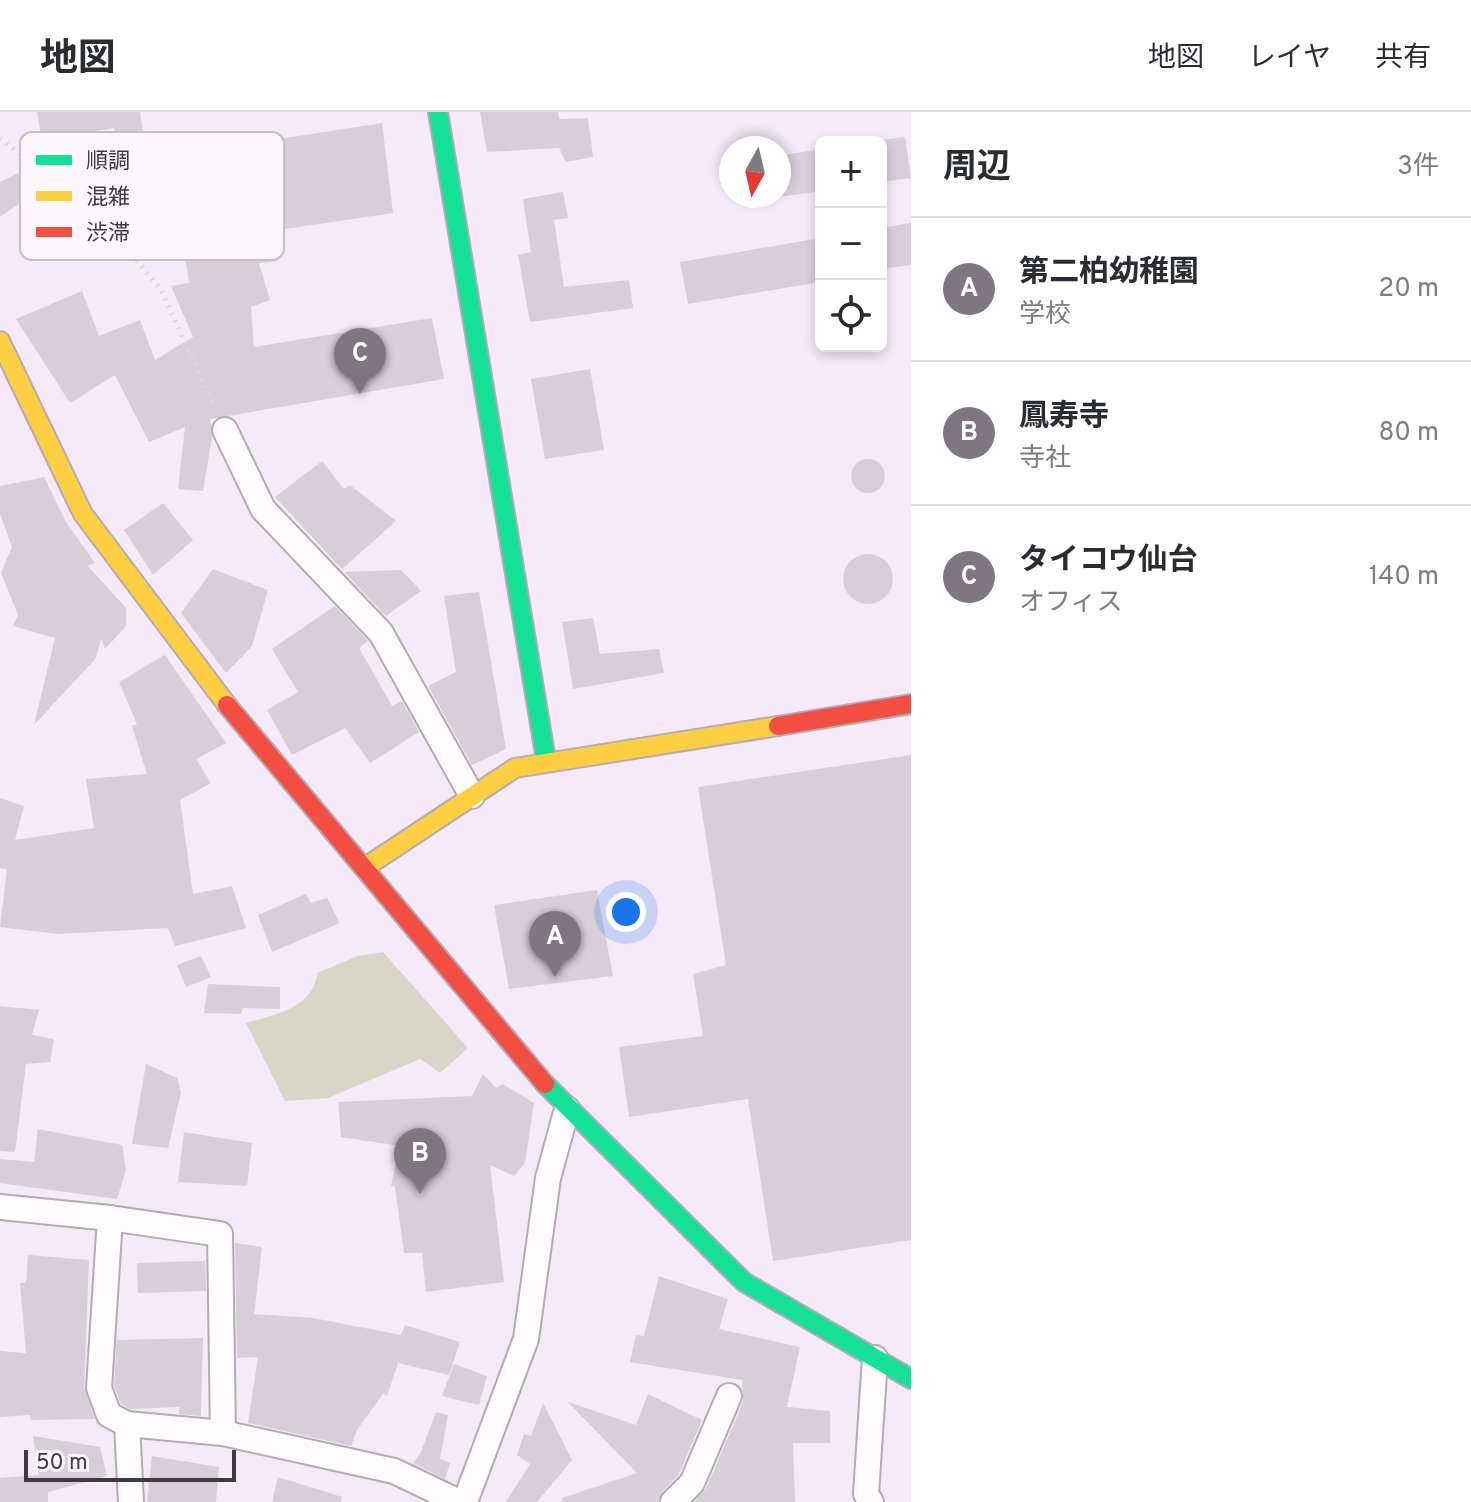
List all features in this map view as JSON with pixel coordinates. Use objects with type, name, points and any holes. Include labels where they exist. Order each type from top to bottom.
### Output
[{"type":"street","points":[[438,112],[546,760]]},
{"type":"street","points":[[0,341],[83,514],[244,728],[567,1109],[744,1282],[911,1379]]},
{"type":"street","points":[[225,430],[263,509],[381,633],[472,796]]},
{"type":"street","points":[[364,868],[515,768],[546,760],[911,704]]},
{"type":"street","points":[[110,1218],[99,1388],[109,1415],[127,1424],[223,1433],[394,1471],[462,1502],[526,1339],[548,1178],[567,1109]]},
{"type":"street","points":[[0,1207],[110,1218],[220,1234],[223,1433]]},
{"type":"street","points":[[871,1502],[866,1494],[875,1358]]},
{"type":"street","points":[[673,1502],[692,1483],[729,1396]]},
{"type":"street","points":[[127,1424],[131,1502]]},
{"type":"path","points":[[0,138],[20,154]]},
{"type":"path","points":[[137,260],[161,290],[225,430]]},
{"type":"shaded area","points":[[383,952],[468,1048],[440,1073],[420,1059],[328,1098],[285,1101],[246,1023],[280,1013],[301,1002],[314,985],[317,973],[358,956]]},
{"type":"building","points":[[37,112],[140,112],[143,132],[115,132],[114,128],[90,132],[41,132]]},
{"type":"building","points":[[480,112],[558,112],[559,119],[588,118],[593,157],[566,162],[559,148],[487,152]]},
{"type":"building","points":[[382,123],[393,213],[284,229],[284,138]]},
{"type":"building","points":[[905,137],[911,178],[887,181],[887,139]]},
{"type":"building","points":[[815,150],[815,192],[791,195],[791,154]]},
{"type":"building","points":[[20,172],[20,203],[0,217],[0,182]]},
{"type":"building","points":[[563,192],[568,218],[554,220],[564,287],[629,280],[633,308],[530,322],[518,255],[531,252],[523,199]]},
{"type":"building","points":[[911,223],[911,265],[887,268],[887,227]]},
{"type":"building","points":[[815,239],[815,283],[688,304],[680,262]]},
{"type":"building","points":[[186,260],[277,260],[259,263],[270,300],[251,307],[254,347],[432,318],[444,379],[210,419],[212,437],[203,491],[178,489],[185,427],[149,442],[115,375],[70,403],[16,319],[82,291],[99,336],[140,320],[155,360],[193,337],[171,286],[189,283]]},
{"type":"building","points":[[590,369],[604,450],[545,459],[531,379]]},
{"type":"building","points":[[868,459],[880,464],[885,476],[880,488],[868,493],[856,488],[851,476],[856,464]]},
{"type":"building","points":[[322,461],[344,489],[350,485],[396,521],[342,569],[275,497]]},
{"type":"building","points":[[44,477],[66,522],[95,563],[88,566],[126,608],[126,626],[105,649],[101,639],[96,658],[34,725],[55,638],[13,626],[18,615],[1,573],[12,547],[0,514],[0,486]]},
{"type":"building","points":[[163,503],[193,540],[153,575],[124,530]]},
{"type":"building","points":[[868,554],[886,561],[893,579],[886,597],[868,604],[850,597],[843,579],[850,561]]},
{"type":"building","points":[[213,569],[268,590],[252,646],[226,673],[181,613]]},
{"type":"building","points":[[401,570],[421,591],[386,616],[344,572]]},
{"type":"building","points":[[479,592],[506,749],[472,765],[428,686],[456,672],[444,596]]},
{"type":"building","points":[[335,606],[368,641],[359,648],[392,706],[402,701],[419,732],[370,763],[345,728],[292,755],[267,710],[298,692],[272,649]]},
{"type":"building","points":[[593,618],[600,654],[659,649],[664,673],[573,689],[562,622]]},
{"type":"building","points":[[165,655],[226,743],[196,759],[211,783],[180,800],[193,894],[232,886],[246,928],[175,946],[168,928],[58,934],[0,927],[7,869],[0,868],[0,798],[24,806],[15,840],[94,828],[86,779],[147,774],[132,726],[137,724],[119,682]]},
{"type":"building","points":[[911,755],[911,1240],[773,1261],[748,1099],[629,1117],[619,1047],[703,1036],[693,974],[726,965],[698,787]]},
{"type":"building","points":[[597,890],[613,976],[509,989],[494,905]]},
{"type":"building","points":[[306,894],[311,903],[327,898],[340,923],[272,952],[258,915]]},
{"type":"building","points":[[201,956],[211,977],[186,987],[177,965]]},
{"type":"building","points":[[208,984],[280,987],[280,1009],[243,1008],[241,1014],[204,1013]]},
{"type":"building","points":[[0,1006],[39,1010],[32,1035],[54,1039],[50,1062],[26,1064],[15,1152],[0,1151]]},
{"type":"building","points":[[146,1064],[177,1078],[181,1093],[168,1148],[132,1144]]},
{"type":"building","points":[[483,1074],[496,1088],[503,1084],[534,1103],[525,1163],[514,1176],[490,1165],[504,1282],[426,1292],[422,1253],[404,1253],[395,1187],[391,1186],[400,1146],[341,1137],[338,1102],[472,1096]]},
{"type":"building","points":[[38,1129],[122,1145],[126,1170],[117,1199],[0,1183],[0,1159],[34,1162]]},
{"type":"building","points":[[184,1132],[252,1143],[247,1186],[178,1182]]},
{"type":"building","points":[[235,1243],[262,1247],[254,1314],[313,1318],[401,1335],[405,1325],[460,1342],[449,1375],[398,1363],[387,1396],[383,1394],[357,1430],[351,1446],[248,1423],[258,1357],[237,1358]]},
{"type":"building","points":[[28,1255],[89,1260],[84,1388],[95,1419],[31,1420],[30,1415],[0,1417],[0,1351],[26,1353],[20,1283],[26,1283]]},
{"type":"building","points":[[205,1261],[206,1291],[138,1293],[137,1263]]},
{"type":"building","points":[[659,1276],[728,1299],[719,1329],[800,1347],[787,1407],[830,1411],[830,1443],[793,1443],[795,1502],[694,1502],[706,1489],[743,1402],[742,1380],[630,1362],[636,1335],[644,1336]]},
{"type":"building","points":[[117,1337],[118,1340],[203,1338],[201,1416],[179,1414],[179,1407],[130,1409],[121,1404],[114,1386]]},
{"type":"building","points":[[454,1364],[487,1376],[479,1405],[442,1396]]},
{"type":"building","points":[[648,1394],[702,1420],[679,1474],[662,1492],[658,1502],[562,1502],[562,1498],[637,1473],[568,1402],[636,1425]]},
{"type":"building","points":[[543,1403],[572,1460],[537,1502],[506,1502],[530,1464],[517,1455],[524,1434],[531,1436]]},
{"type":"building","points":[[436,1412],[448,1415],[440,1459],[450,1463],[445,1479],[413,1463],[421,1452]]},
{"type":"building","points":[[33,1436],[100,1447],[107,1476],[48,1492],[48,1502],[0,1502],[0,1478],[39,1475]]},
{"type":"building","points":[[152,1456],[219,1467],[216,1502],[147,1502]]},
{"type":"building","points":[[278,1477],[342,1497],[341,1502],[272,1502]]},
{"type":"traffic: fast","points":[[438,112],[546,760]]},
{"type":"traffic: fast","points":[[545,1084],[744,1282],[911,1379]]},
{"type":"traffic: slow","points":[[0,341],[83,514],[227,705]]},
{"type":"traffic: slow","points":[[364,868],[515,768],[778,726]]},
{"type":"traffic: jam","points":[[778,726],[911,704]]},
{"type":"traffic: jam","points":[[227,705],[545,1084]]},
{"type":"place","name":"タイコウ仙台","points":[[360,394]]},
{"type":"place","name":"第二柏幼稚園","points":[[555,977]]},
{"type":"place","name":"鳳寿寺","points":[[420,1194]]}]
